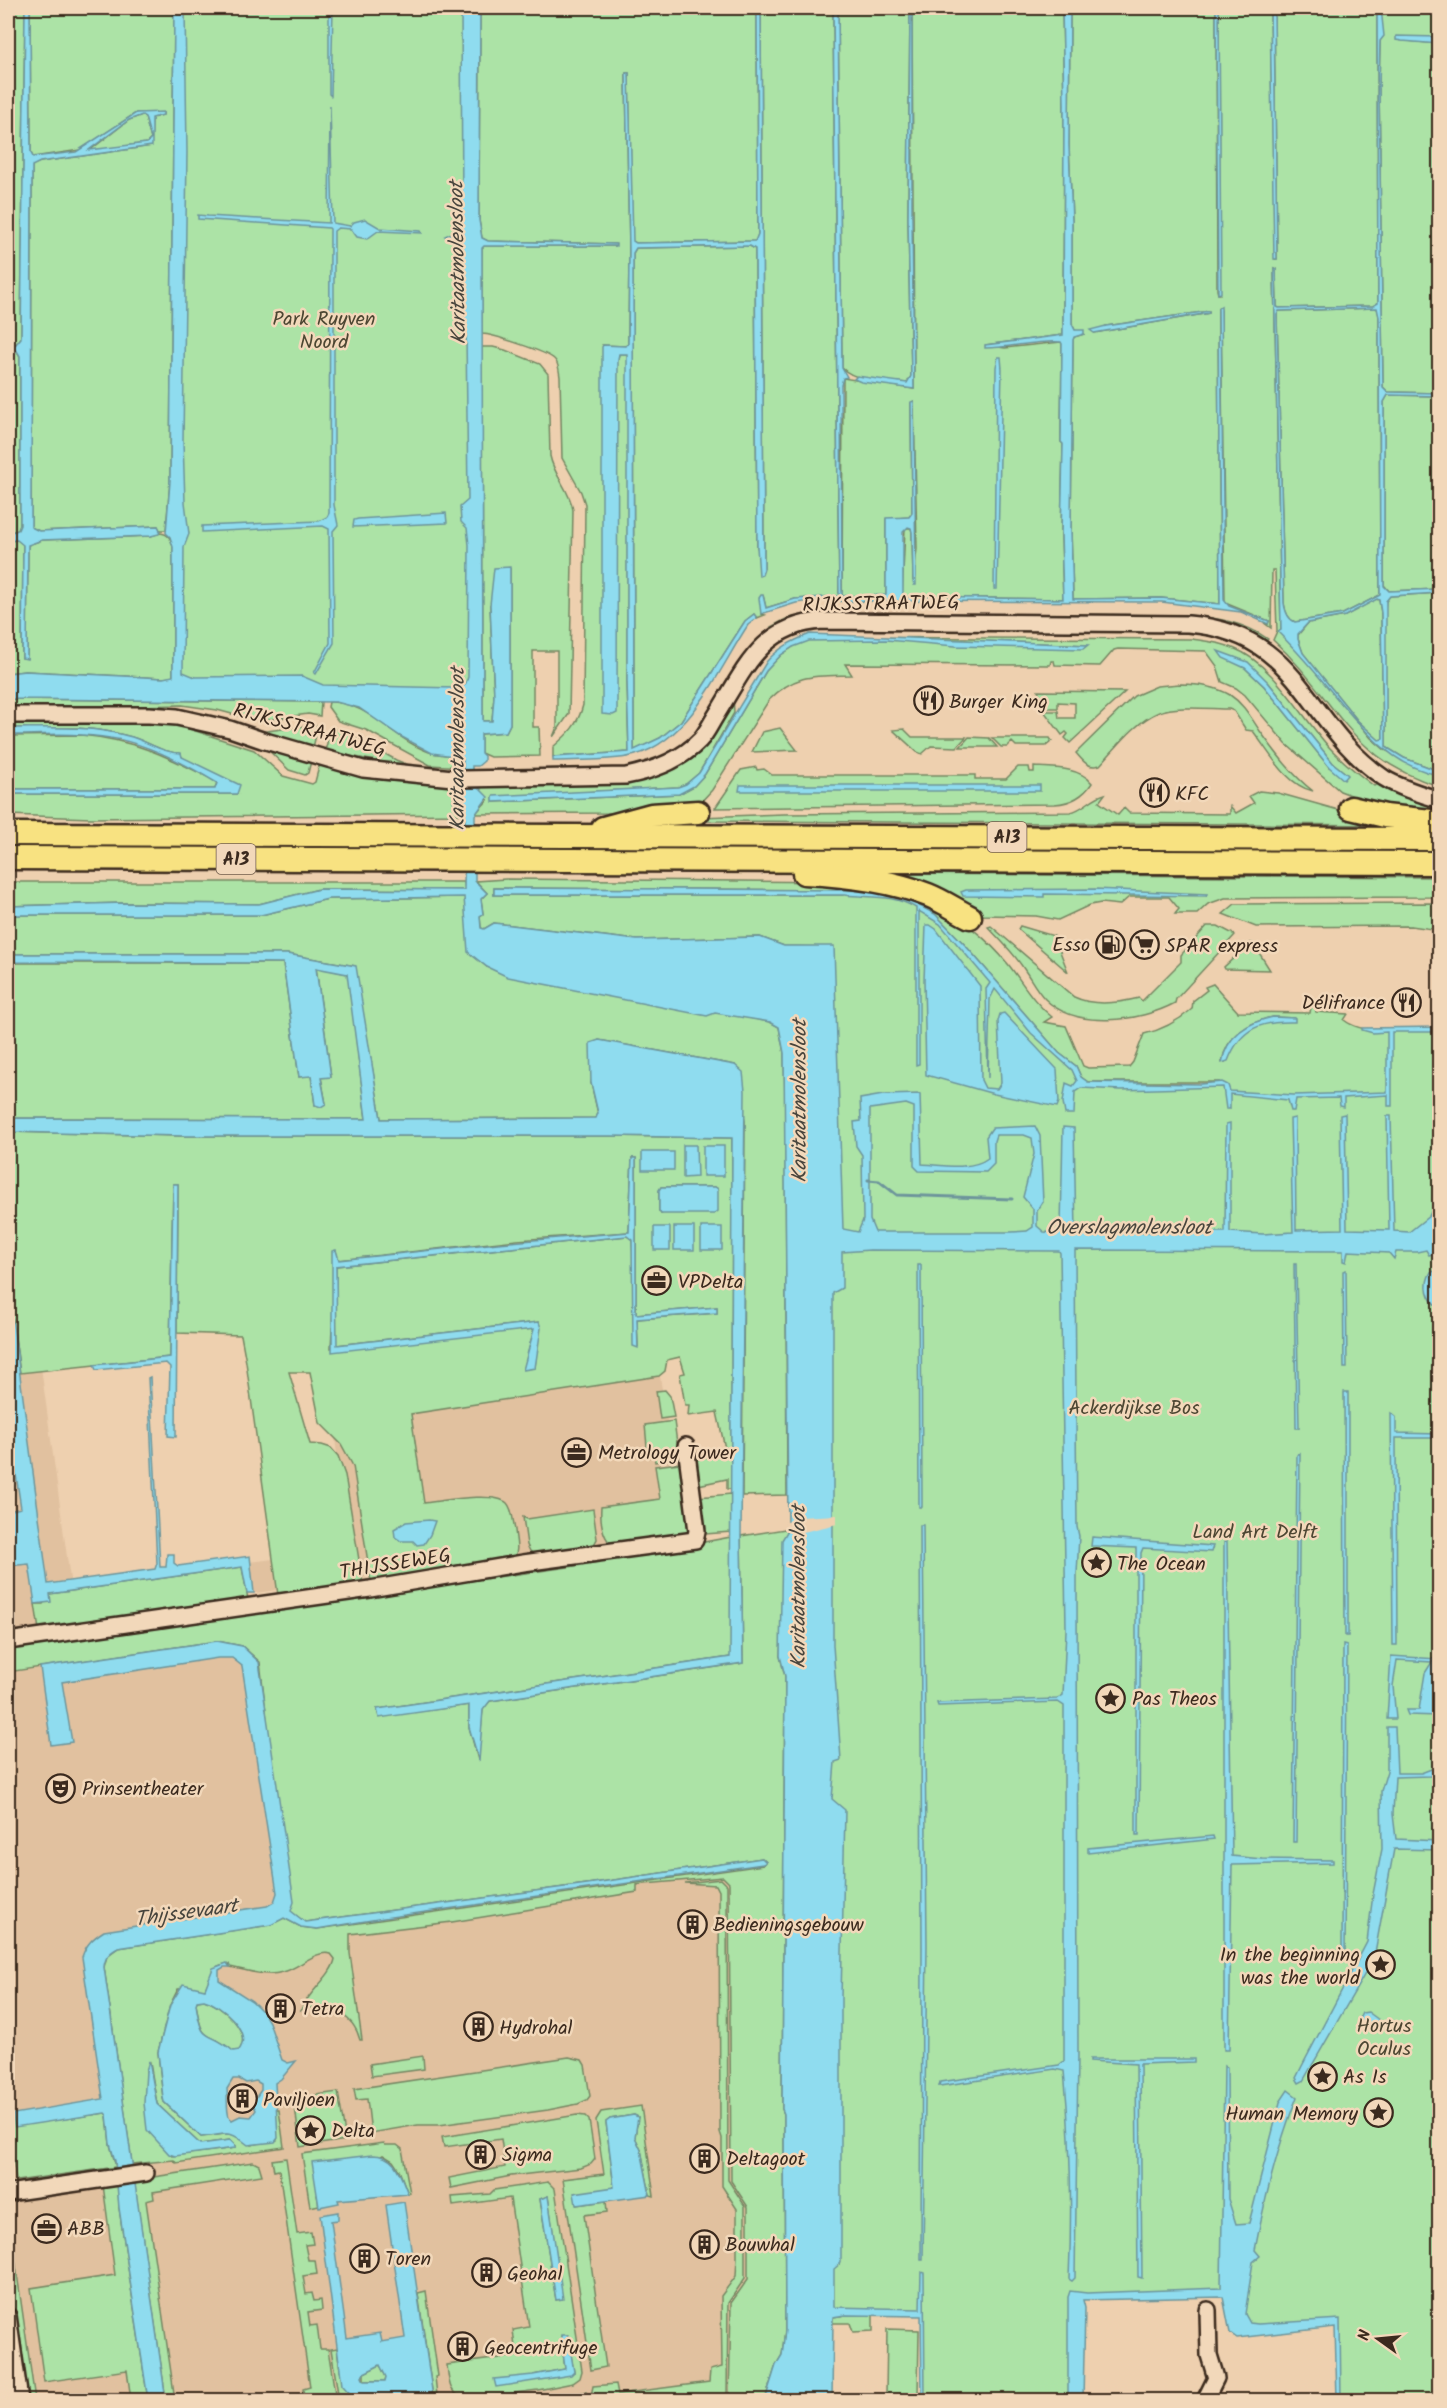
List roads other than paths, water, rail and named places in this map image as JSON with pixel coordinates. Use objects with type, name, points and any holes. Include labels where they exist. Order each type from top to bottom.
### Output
[{"type":"highway","points":[[1351,808],[1385,816],[1440,822]]},
{"type":"highway","name":"A13","points":[[574,836],[651,815],[698,812]]},
{"type":"highway","name":"A13","points":[[8,834],[1440,839]]},
{"type":"highway","name":"A13","points":[[8,858],[1440,863]]},
{"type":"highway","name":"A13","points":[[651,860],[736,873],[808,873],[884,882],[931,896],[970,917]]},
{"type":"street","name":"RIJKSSTRAATWEG","points":[[8,715],[177,717],[230,729],[363,768],[468,779],[626,776],[642,773],[683,754],[701,739],[761,647],[783,631],[805,622],[1188,624],[1226,630],[1253,641],[1292,674],[1340,737],[1384,778],[1440,800]]},
{"type":"street","name":"THIJSSEWEG","points":[[8,1641],[370,1589],[523,1563],[695,1540],[697,1532],[686,1446]]},
{"type":"street","points":[[8,2193],[146,2173]]},
{"type":"street","points":[[1205,2400],[1216,2378],[1209,2355],[1208,2310]]},
{"type":"street","points":[[8,2316],[20,2400]]},
{"type":"water","points":[[25,8],[30,8],[31,153],[33,157],[76,152],[136,113],[163,112],[163,115],[152,118],[152,146],[40,162],[32,166],[31,527],[39,531],[158,526],[160,530],[159,534],[151,536],[42,540],[28,545],[27,659],[22,658],[23,545],[17,540],[8,541],[8,533],[18,530],[20,525],[20,356],[17,351],[8,349],[8,345],[16,344],[21,338]],"holes":[[[142,115],[145,117],[151,139],[147,143],[89,150],[129,120]]]},
{"type":"water","name":"Karitaatmolensloot","points":[[174,8],[185,8],[187,152],[183,441],[185,502],[189,534],[184,547],[183,672],[195,677],[302,676],[323,685],[457,688],[465,685],[468,677],[469,545],[467,528],[461,522],[460,507],[468,500],[466,334],[460,261],[462,249],[456,241],[445,236],[456,231],[454,224],[462,220],[461,8],[480,8],[479,220],[482,238],[488,241],[616,244],[616,246],[484,246],[482,248],[483,721],[492,721],[494,696],[490,605],[494,568],[510,567],[510,724],[506,732],[481,734],[481,753],[484,761],[478,766],[472,766],[472,788],[479,788],[488,797],[475,815],[475,881],[487,893],[481,899],[483,914],[480,916],[481,928],[484,929],[494,923],[637,940],[760,937],[784,946],[834,946],[843,1229],[858,1232],[863,1220],[862,1155],[856,1146],[854,1122],[861,1121],[860,1099],[883,1095],[920,1094],[922,1164],[973,1165],[988,1158],[986,1137],[992,1128],[1035,1126],[1040,1136],[1043,1202],[1037,1211],[1037,1226],[1044,1232],[1058,1233],[1061,1228],[1063,1127],[1074,1128],[1076,1232],[1225,1232],[1226,1124],[1230,1123],[1230,1232],[1263,1234],[1293,1232],[1290,1119],[1295,1118],[1296,1230],[1342,1229],[1340,1115],[1345,1114],[1347,1229],[1389,1230],[1387,1116],[1391,1116],[1394,1231],[1409,1232],[1429,1216],[1439,1196],[1439,1252],[1429,1255],[1426,1250],[1396,1252],[1394,1259],[1389,1253],[1348,1251],[1346,1262],[1343,1261],[1343,1251],[1075,1250],[1078,1410],[1076,1418],[1077,1527],[1079,1536],[1077,1574],[1078,2056],[1075,2278],[1072,2281],[1069,2279],[1070,2175],[1064,2071],[1055,2069],[939,2086],[940,2082],[1059,2065],[1064,2061],[1064,1706],[1058,1702],[938,1706],[937,1703],[1057,1699],[1063,1695],[1066,1630],[1060,1253],[1059,1251],[870,1250],[842,1252],[842,1288],[833,1293],[833,1645],[841,1760],[835,1762],[832,1799],[845,1810],[841,1999],[841,2263],[834,2269],[834,2307],[920,2309],[921,2272],[924,2273],[925,2400],[922,2400],[921,2316],[846,2315],[833,2317],[832,2400],[765,2400],[776,2365],[782,2355],[785,2330],[784,2114],[782,2109],[785,1676],[780,1656],[782,1540],[788,1530],[784,1053],[779,1027],[770,1022],[715,1013],[707,1016],[508,977],[487,967],[468,952],[464,897],[328,899],[261,915],[8,915],[8,906],[125,903],[259,904],[319,889],[464,890],[465,813],[453,801],[455,795],[463,787],[463,760],[460,757],[432,753],[400,736],[359,708],[336,702],[8,699],[8,673],[25,671],[163,678],[173,676],[173,547],[166,533],[170,481]],"holes":[[[906,1104],[914,1107],[914,1166],[919,1171],[986,1172],[994,1164],[996,1135],[1024,1135],[1032,1138],[1034,1154],[1023,1197],[1033,1209],[1033,1227],[1027,1231],[1012,1232],[875,1232],[870,1220],[870,1109]]]},
{"type":"water","points":[[329,8],[333,8],[331,96],[329,94]]},
{"type":"water","points":[[757,8],[761,8],[764,569],[762,575],[759,576],[755,249],[750,246],[636,248],[633,253],[634,750],[660,738],[681,721],[745,621],[754,614],[757,618],[748,625],[699,704],[684,723],[667,738],[648,750],[627,757],[553,761],[553,757],[629,752],[627,354],[619,354],[618,359],[617,713],[602,714],[602,347],[603,345],[625,346],[628,344],[626,73],[629,73],[633,241],[636,243],[755,241],[758,234]]},
{"type":"water","points":[[833,8],[838,8],[842,368],[847,377],[843,378],[841,385],[842,596],[886,595],[886,518],[909,517],[912,513],[911,402],[914,401],[916,585],[913,581],[912,532],[908,527],[903,532],[903,597],[1063,599],[1062,344],[1061,342],[1043,342],[985,348],[985,345],[1063,335],[1062,8],[1070,8],[1069,145],[1072,324],[1075,330],[1084,330],[1084,334],[1074,337],[1073,340],[1071,530],[1073,599],[1161,598],[1220,604],[1218,308],[1221,306],[1224,600],[1229,606],[1269,621],[1268,624],[1241,612],[1162,602],[812,601],[796,603],[761,614],[759,598],[761,595],[763,595],[766,608],[795,599],[839,596]]},
{"type":"water","points":[[910,8],[912,8],[914,389],[861,382],[854,379],[857,376],[907,383],[911,376],[908,219]]},
{"type":"water","points":[[1216,8],[1219,8],[1221,293],[1218,294]]},
{"type":"water","points":[[1270,8],[1274,8],[1277,259],[1274,259]]},
{"type":"water","points":[[1377,8],[1381,8],[1384,36],[1380,41],[1379,86],[1383,387],[1388,392],[1440,393],[1439,396],[1388,395],[1384,402],[1384,586],[1389,591],[1440,589],[1439,593],[1390,596],[1386,601],[1386,747],[1404,758],[1439,771],[1439,775],[1407,764],[1380,745],[1356,721],[1278,632],[1281,630],[1274,268],[1276,269],[1277,307],[1279,308],[1373,306],[1378,303]],"holes":[[[1377,308],[1379,317],[1380,595],[1343,614],[1295,622],[1288,617],[1284,603],[1277,315],[1279,311]],[[1377,599],[1381,613],[1383,739],[1379,740],[1358,721],[1303,653],[1298,639],[1298,634],[1308,623],[1345,616]]]},
{"type":"water","points":[[1396,36],[1439,37],[1439,44],[1396,40]]},
{"type":"water","points":[[330,106],[333,223],[350,226],[354,222],[365,219],[380,228],[421,231],[422,233],[378,231],[367,239],[357,237],[351,229],[338,228],[334,231],[334,505],[338,525],[333,531],[334,643],[316,674],[314,673],[330,643],[329,529],[323,526],[202,532],[202,526],[319,521],[327,517],[329,513],[330,229],[198,219],[198,215],[329,223]]},
{"type":"water","points":[[1209,311],[1209,313],[1094,333],[1090,330],[1106,326]]},
{"type":"water","points":[[998,357],[1001,357],[1002,369],[997,589],[994,589],[996,367]]},
{"type":"water","points":[[446,513],[447,523],[353,527],[354,520],[358,519]]},
{"type":"water","points":[[810,634],[1088,645],[1083,649],[955,646],[886,640],[809,641],[781,655],[766,671],[705,774],[694,786],[679,794],[493,802],[493,796],[678,787],[686,784],[699,773],[767,661],[787,645]]},
{"type":"water","points":[[1218,651],[1248,662],[1268,682],[1333,763],[1348,775],[1344,780],[1329,767],[1264,686],[1245,668],[1223,658]]},
{"type":"water","points":[[8,728],[83,729],[113,732],[141,740],[160,749],[181,753],[182,757],[240,785],[237,794],[8,794],[8,789],[215,789],[217,783],[166,755],[138,744],[85,735],[8,735]]},
{"type":"water","points":[[740,785],[1040,785],[1040,791],[739,791]]},
{"type":"water","points":[[494,888],[846,890],[886,892],[903,897],[935,914],[1059,1053],[1076,1066],[1081,1077],[1088,1082],[1200,1084],[1222,1082],[1228,1085],[1230,1091],[1294,1095],[1387,1092],[1387,1032],[1373,1033],[1362,1030],[1362,1028],[1439,1027],[1439,1032],[1392,1032],[1392,1106],[1388,1106],[1388,1095],[1344,1098],[1344,1107],[1340,1106],[1339,1098],[1296,1099],[1294,1111],[1291,1111],[1288,1100],[1230,1094],[1230,1109],[1226,1109],[1223,1087],[1121,1090],[1081,1088],[1075,1092],[1074,1114],[1065,1114],[1063,1102],[1066,1083],[1073,1086],[1077,1081],[1072,1070],[1031,1033],[995,989],[990,999],[988,1078],[986,989],[990,983],[940,924],[919,911],[919,1064],[916,1065],[916,908],[899,900],[845,895],[494,895]]},
{"type":"water","points":[[1095,889],[1207,894],[1206,896],[1044,894],[1044,897],[963,896],[961,892],[966,890]]},
{"type":"water","points":[[926,925],[936,929],[980,986],[981,1080],[985,1088],[997,1089],[1001,1083],[998,1021],[1000,1014],[1004,1013],[1057,1069],[1059,1102],[1057,1107],[994,1094],[926,1075],[924,980]]},
{"type":"water","points":[[8,954],[287,954],[356,966],[381,1119],[596,1118],[598,1113],[591,1083],[590,1043],[599,1040],[735,1065],[743,1072],[745,1091],[741,1536],[743,1663],[490,1701],[483,1710],[479,1761],[469,1727],[469,1705],[379,1718],[377,1709],[730,1657],[732,1138],[182,1136],[8,1132],[8,1118],[366,1119],[347,974],[316,968],[331,1077],[321,1078],[326,1104],[321,1107],[315,1105],[311,1076],[299,1077],[283,963],[8,962]]},
{"type":"water","points":[[1273,1017],[1295,1018],[1295,1022],[1272,1023],[1254,1028],[1239,1040],[1228,1061],[1222,1063],[1224,1053],[1233,1038],[1247,1027]]},
{"type":"water","points":[[683,1145],[696,1145],[697,1177],[683,1178]]},
{"type":"water","points":[[703,1146],[724,1146],[724,1176],[703,1176]]},
{"type":"water","points":[[642,1152],[674,1152],[674,1170],[642,1170]]},
{"type":"water","points":[[632,1158],[636,1158],[636,1314],[717,1307],[717,1313],[637,1319],[638,1348],[633,1346],[632,1240],[627,1236],[336,1266],[337,1345],[539,1322],[541,1328],[535,1368],[523,1370],[534,1329],[332,1352],[332,1251],[336,1250],[339,1260],[629,1232]]},
{"type":"water","points":[[173,1184],[178,1184],[176,1437],[168,1436],[170,1367],[166,1363],[96,1370],[94,1365],[170,1357]]},
{"type":"water","points":[[661,1187],[715,1187],[718,1189],[718,1211],[714,1214],[661,1214],[659,1190]]},
{"type":"water","points":[[654,1227],[670,1227],[670,1250],[654,1250]]},
{"type":"water","points":[[674,1227],[694,1227],[694,1250],[674,1250]]},
{"type":"water","points":[[701,1227],[722,1227],[722,1250],[701,1250]]},
{"type":"water","points":[[1294,1264],[1296,1264],[1299,1428],[1296,1428]]},
{"type":"water","points":[[918,1265],[921,1265],[922,1507],[919,1507]]},
{"type":"water","points":[[1346,1270],[1347,1368],[1344,1368],[1343,1271]]},
{"type":"water","points":[[1431,1272],[1439,1272],[1439,1308],[1429,1296],[1427,1287]]},
{"type":"water","points":[[8,1286],[48,1584],[155,1569],[157,1563],[148,1378],[150,1377],[160,1567],[166,1567],[167,1554],[174,1554],[174,1563],[178,1566],[250,1556],[254,1593],[247,1593],[242,1567],[50,1594],[51,1602],[35,1604],[29,1564],[8,1566],[8,1511],[21,1508],[8,1422]]},
{"type":"water","points":[[1344,1392],[1348,1392],[1348,1636],[1345,1636]]},
{"type":"water","points":[[1391,1413],[1396,1417],[1396,1433],[1440,1434],[1439,1438],[1396,1438],[1397,1645],[1393,1645]]},
{"type":"water","points":[[1300,1453],[1296,1842],[1293,1842],[1297,1455]]},
{"type":"water","points":[[435,1521],[424,1544],[417,1545],[413,1541],[401,1541],[395,1537],[394,1529],[406,1522]]},
{"type":"water","points":[[920,1525],[923,1525],[927,1945],[923,2260],[921,2260]]},
{"type":"water","points":[[1092,1537],[1213,1546],[1211,1552],[1143,1548],[1141,1553],[1139,1835],[1136,1835],[1136,1548],[1091,1546]]},
{"type":"water","points":[[1227,1541],[1232,1856],[1262,1859],[1333,1860],[1333,1863],[1232,1865],[1229,2050],[1224,2050],[1224,1542]]},
{"type":"water","points":[[217,1641],[242,1646],[259,1662],[294,1902],[291,1911],[305,1922],[762,1858],[766,1862],[317,1929],[301,1927],[284,1918],[271,1925],[118,1948],[110,1954],[106,1958],[104,1967],[166,2400],[148,2400],[107,2115],[105,2113],[15,2127],[13,2114],[103,2099],[82,1957],[93,1939],[104,1931],[267,1906],[274,1902],[277,1893],[242,1666],[232,1658],[218,1658],[62,1682],[72,1742],[51,1745],[40,1667]]},
{"type":"water","points":[[1343,1644],[1347,1645],[1345,1957],[1342,1957]]},
{"type":"water","points":[[1439,1652],[1439,1716],[1408,1715],[1406,1710],[1419,1710],[1425,1673],[1432,1662],[1397,1660],[1393,1686],[1396,1719],[1387,1719],[1391,1656],[1438,1659]]},
{"type":"water","points":[[1387,1727],[1395,1727],[1397,1773],[1421,1773],[1439,1766],[1439,1772],[1430,1776],[1395,1777],[1393,1814],[1396,1839],[1439,1841],[1439,1850],[1394,1849],[1374,1958],[1303,2081],[1299,2083],[1296,2078],[1367,1942],[1382,1849],[1381,1791],[1387,1771]]},
{"type":"water","points":[[1213,1836],[1214,1839],[1088,1853],[1088,1848]]},
{"type":"water","points":[[227,1963],[230,1967],[219,1970],[219,1980],[252,2001],[263,2012],[269,2022],[282,2060],[288,2063],[296,2061],[275,2083],[278,2138],[275,2142],[248,2145],[231,2134],[201,2137],[164,2102],[158,2052],[170,2005],[183,1984],[205,1989],[213,1968]],"holes":[[[204,2000],[219,2007],[239,2027],[242,2035],[239,2050],[233,2051],[203,2032],[196,2004],[197,2001]],[[233,2079],[246,2083],[256,2081],[261,2084],[261,2090],[252,2103],[256,2110],[251,2117],[240,2116],[232,2120],[229,2117],[227,2089]]]},
{"type":"water","points":[[1368,2012],[1379,2020],[1377,2031],[1372,2033],[1359,2019],[1362,2013]]},
{"type":"water","points":[[1090,2059],[1194,2059],[1194,2062],[1140,2064],[1142,2278],[1138,2277],[1136,2064],[1090,2061]]},
{"type":"water","points":[[149,2061],[157,2104],[200,2144],[230,2140],[236,2146],[235,2148],[175,2156],[169,2154],[147,2130],[144,2103]]},
{"type":"water","points":[[1224,2066],[1227,2068],[1228,2199],[1236,2224],[1249,2223],[1280,2102],[1288,2090],[1297,2097],[1267,2191],[1255,2250],[1260,2256],[1253,2262],[1245,2314],[1250,2323],[1258,2324],[1340,2319],[1341,2400],[1337,2400],[1335,2327],[1237,2338],[1230,2333],[1223,2297],[1083,2300],[1085,2308],[1083,2400],[1068,2400],[1068,2297],[1070,2291],[1087,2293],[1221,2288]]},
{"type":"water","points":[[634,2115],[638,2117],[635,2137],[641,2150],[650,2195],[576,2205],[574,2193],[614,2187],[606,2122],[610,2119]]},
{"type":"water","points":[[372,2155],[387,2158],[392,2162],[408,2194],[338,2200],[339,2203],[319,2207],[312,2162]]},
{"type":"water","points":[[548,2196],[563,2299],[556,2300],[540,2199]]},
{"type":"water","points":[[404,2202],[433,2397],[376,2402],[360,2400],[342,2385],[320,2215],[338,2212],[338,2220],[331,2221],[347,2338],[380,2333],[382,2342],[405,2338],[386,2205]],"holes":[[[380,2365],[386,2377],[385,2381],[364,2381],[362,2377],[364,2373]]]},
{"type":"water","points":[[561,2335],[568,2335],[574,2372],[571,2375],[496,2387],[494,2379],[565,2369]]},
{"type":"waterway","points":[[868,1180],[879,1181],[897,1195],[1012,1199]]},
{"type":"place","name":"Burger King","points":[[928,701]]},
{"type":"place","name":"KFC","points":[[1154,793]]},
{"type":"place","name":"Esso","points":[[1111,944]]},
{"type":"place","name":"SPAR express","points":[[1144,945]]},
{"type":"place","name":"Délifrance","points":[[1406,1002]]},
{"type":"place","name":"VPDelta","points":[[657,1281]]},
{"type":"place","name":"Metrology Tower","points":[[577,1452]]},
{"type":"place","name":"The Ocean","points":[[1096,1563]]},
{"type":"place","name":"Pas Theos","points":[[1111,1698]]},
{"type":"place","name":"Prinsentheater","points":[[61,1788]]},
{"type":"place","name":"Bedieningsgebouw","points":[[692,1924]]},
{"type":"place","name":"In the beginning was the world","points":[[1381,1965]]},
{"type":"place","name":"Tetra","points":[[280,2008]]},
{"type":"place","name":"Hydrohal","points":[[478,2027]]},
{"type":"place","name":"As Is","points":[[1322,2076]]},
{"type":"place","name":"Paviljoen","points":[[242,2099]]},
{"type":"place","name":"Human Memory","points":[[1379,2113]]},
{"type":"place","name":"Delta","points":[[310,2130]]},
{"type":"place","name":"Sigma","points":[[481,2154]]},
{"type":"place","name":"Deltagoot","points":[[705,2158]]},
{"type":"place","name":"ABB","points":[[46,2228]]},
{"type":"place","name":"Bouwhal","points":[[704,2244]]},
{"type":"place","name":"Toren","points":[[364,2258]]},
{"type":"place","name":"Geohal","points":[[486,2273]]},
{"type":"place","name":"Geocentrifuge","points":[[463,2347]]},
{"type":"park label","name":"Park Ruyven Noord","points":[[324,330]]},
{"type":"park label","name":"Ackerdijkse Bos","points":[[1134,1407]]},
{"type":"park label","name":"Land Art Delft","points":[[1255,1531]]},
{"type":"park label","name":"Hortus Oculus","points":[[1384,2036]]},
{"type":"water label","name":"Overslagmolensloot","points":[[1129,1227]]},
{"type":"water label","name":"Thijssevaart","points":[[186,1912]]}]
